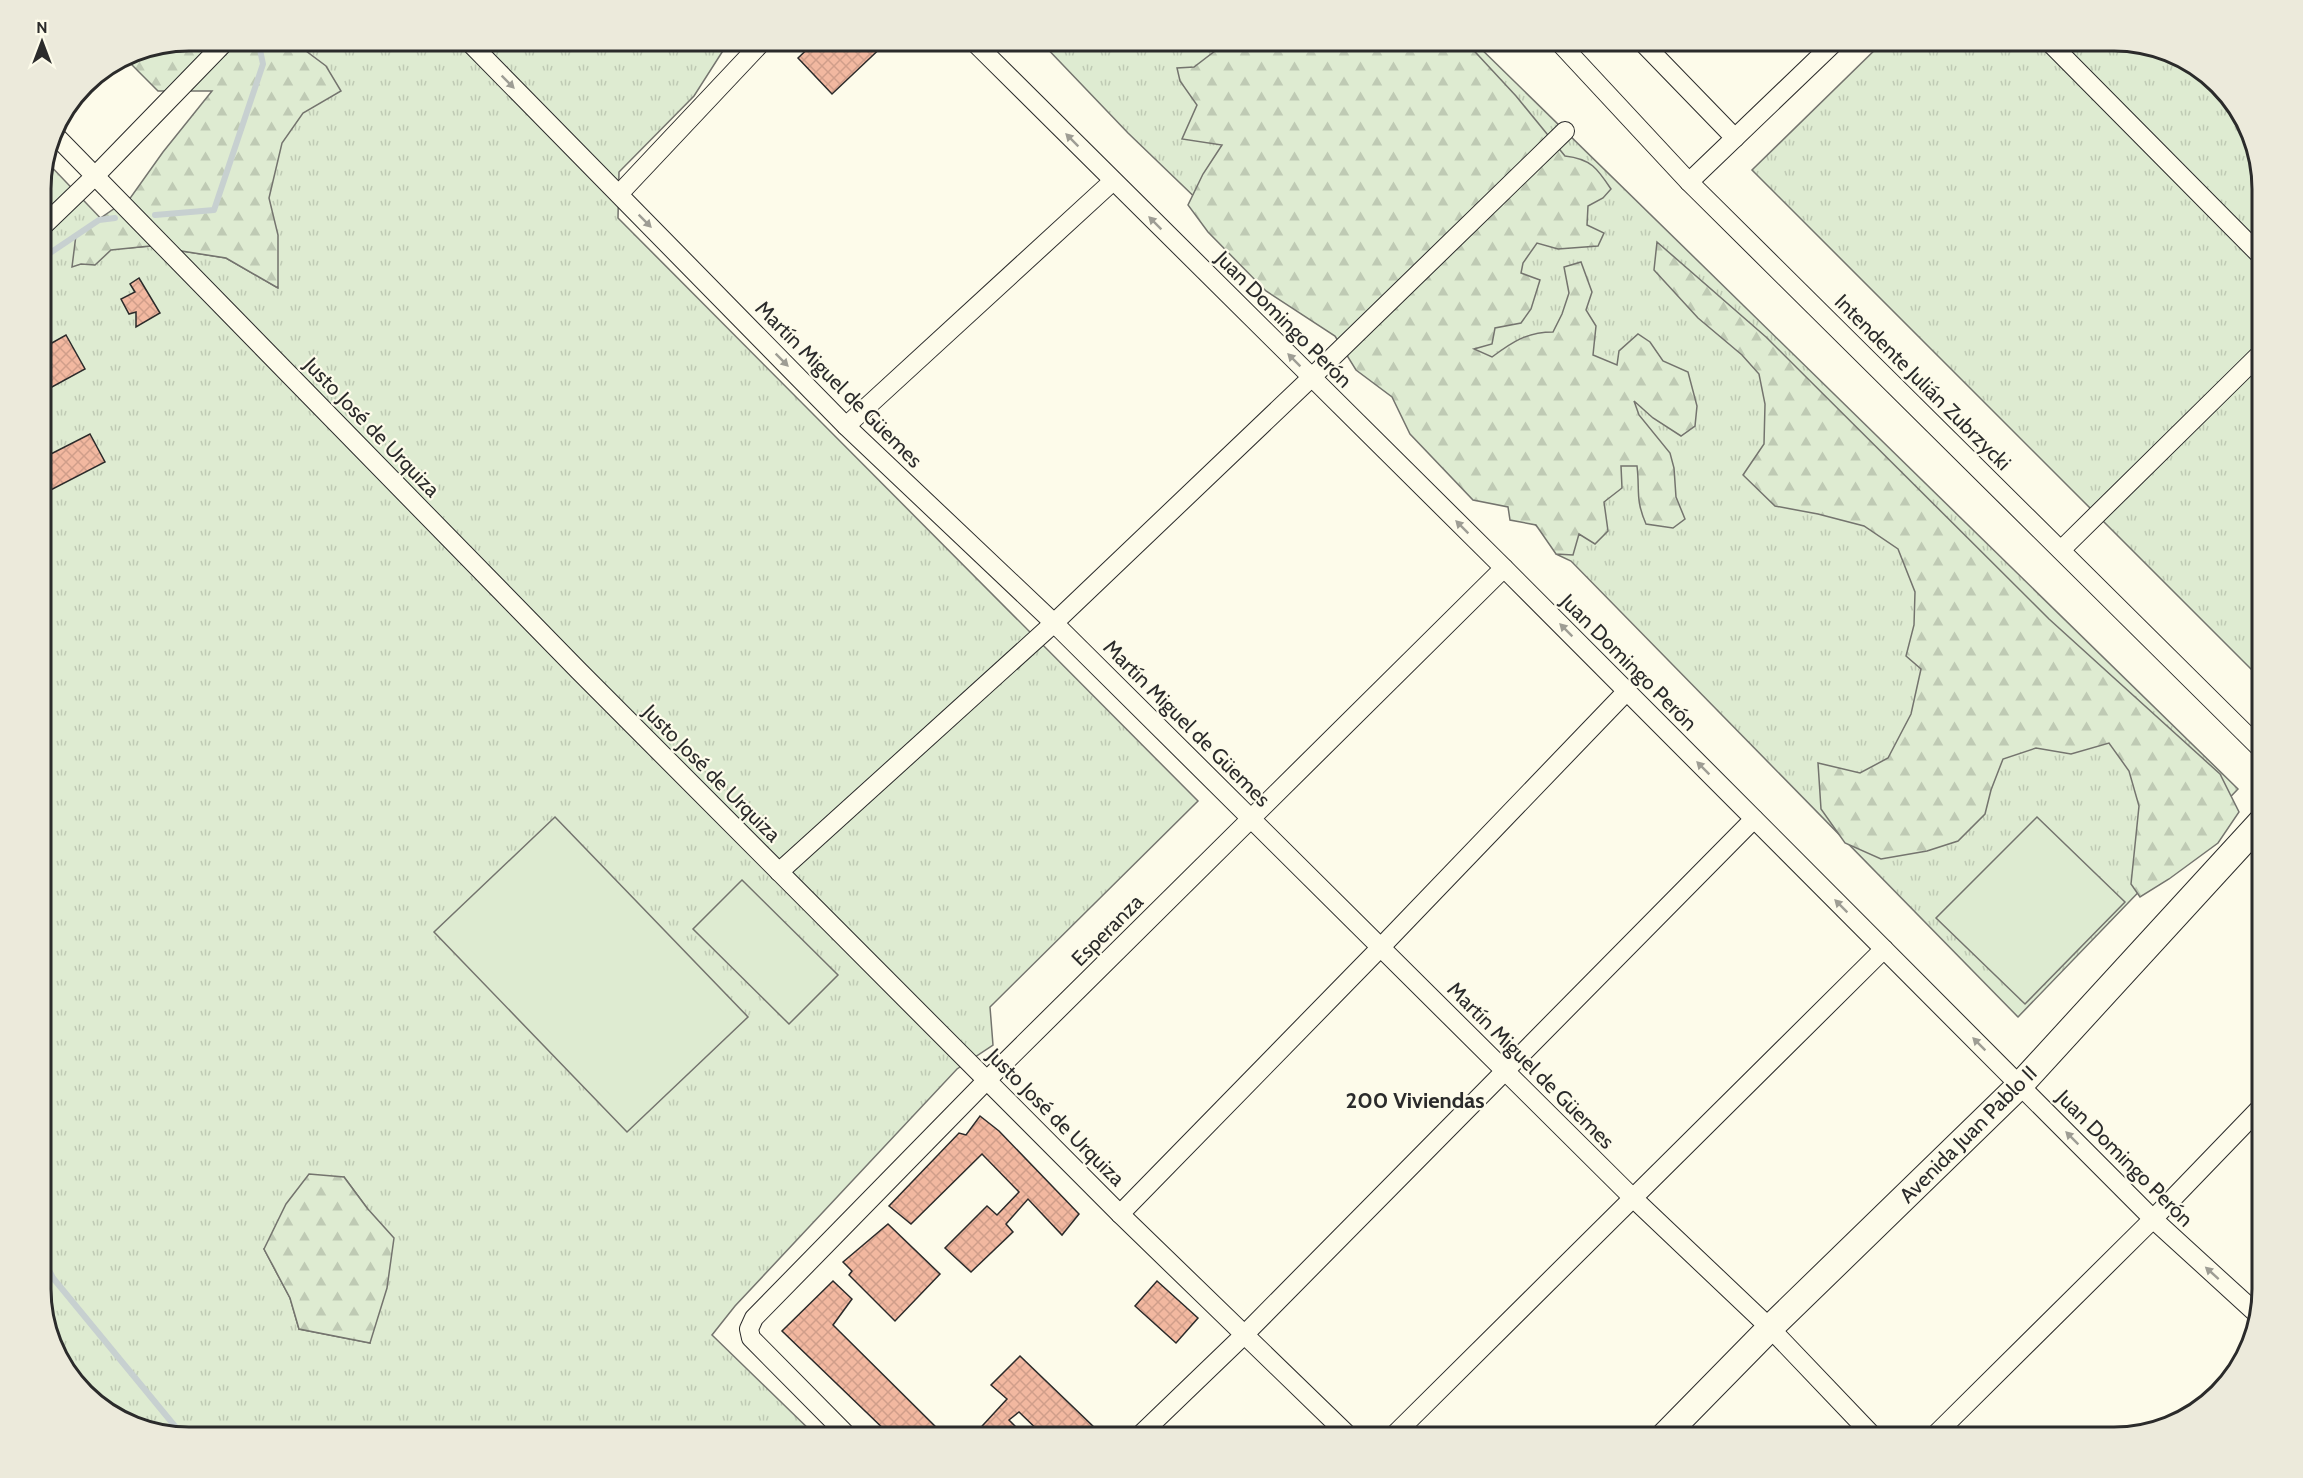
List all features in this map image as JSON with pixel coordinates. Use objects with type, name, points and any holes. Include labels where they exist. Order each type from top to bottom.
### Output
[{"type":"street","points":[[51,218],[216,51]]},
{"type":"street","name":"Martín Miguel de Güemes","points":[[478,51],[846,426],[1054,623],[1633,1198],[1770,1328],[1864,1427]]},
{"type":"street","points":[[619,195],[754,51]]},
{"type":"street","name":"Juan Domingo Perón","points":[[983,51],[1504,568],[2153,1219],[2251,1308]]},
{"type":"street","name":"Intendente Julián Zubrzycki","points":[[1567,51],[1689,182],[2252,740]]},
{"type":"street","points":[[1651,51],[1735,138]]},
{"type":"street","points":[[1689,182],[1826,51]]},
{"type":"street","points":[[2058,51],[2252,247]]},
{"type":"street","points":[[778,872],[1054,623],[1565,131]]},
{"type":"street","name":"Justo José de Urquiza","points":[[60,140],[778,872],[1120,1214],[1340,1427]]},
{"type":"street","points":[[846,426],[1113,181]]},
{"type":"street","points":[[2061,550],[2252,362]]},
{"type":"street","name":"Esperanza","points":[[839,1427],[751,1338],[748,1329],[754,1318],[987,1080],[1504,568]]},
{"type":"street","points":[[1120,1214],[1627,691]]},
{"type":"street","points":[[1148,1427],[1244,1335],[1506,1072],[1754,819]]},
{"type":"street","name":"Avenida Juan Pablo II","points":[[1673,1427],[1770,1328],[2020,1085],[2252,831]]},
{"type":"street","points":[[1402,1427],[1884,949]]},
{"type":"street","points":[[1943,1427],[2153,1219],[2252,1116]]},
{"type":"green space","points":[[278,51],[723,51],[694,96],[619,172],[618,218],[1198,801],[990,1007],[993,1045],[957,1069],[735,1306],[712,1335],[807,1427],[171,1426],[144,1420],[112,1404],[79,1373],[61,1342],[51,1298],[53,168],[129,248],[150,246],[226,258],[278,288],[161,164]],"holes":[[[344,1177],[367,1208],[370,1343],[299,1329],[290,1298],[264,1249]]]},
{"type":"green space","points":[[306,51],[326,66],[341,91],[303,113],[282,143],[269,198],[278,235],[278,288],[226,258],[150,246],[111,250],[95,265],[81,264],[72,267],[76,235],[131,197],[163,152],[212,91],[158,91],[131,64],[144,58],[171,52]]},
{"type":"green space","points":[[1050,51],[1483,51],[2238,789],[2018,1017],[1571,561],[1556,554],[1563,554],[1548,537],[1128,133]]},
{"type":"green space","points":[[1215,51],[1474,51],[1516,96],[1565,156],[1587,162],[1597,170],[1611,189],[1603,198],[1588,206],[1587,225],[1604,233],[1598,246],[1558,249],[1537,243],[1523,263],[1521,273],[1540,280],[1531,309],[1521,323],[1495,328],[1492,344],[1474,349],[1492,357],[1520,339],[1544,332],[1553,332],[1569,293],[1564,267],[1581,262],[1592,292],[1586,310],[1596,326],[1593,355],[1617,365],[1619,351],[1638,334],[1650,342],[1663,361],[1688,372],[1697,406],[1695,426],[1681,436],[1653,418],[1634,401],[1639,415],[1670,453],[1674,468],[1676,497],[1685,519],[1673,528],[1646,524],[1639,501],[1637,466],[1621,466],[1622,488],[1604,502],[1608,531],[1595,544],[1579,534],[1573,555],[1556,554],[1536,525],[1510,520],[1508,507],[1473,500],[1410,434],[1392,397],[1356,370],[1335,336],[1266,291],[1208,232],[1188,205],[1203,174],[1222,145],[1182,139],[1197,105],[1180,81],[1177,68],[1194,67]]},
{"type":"green space","points":[[1874,51],[2132,52],[2167,61],[2183,69],[2218,98],[2229,112],[2242,136],[2251,171],[2252,670],[1752,170]]},
{"type":"green space","points":[[1657,242],[1766,337],[2049,619],[2220,774],[2239,812],[2218,843],[2140,897],[2131,884],[2139,806],[2129,771],[2109,743],[2071,754],[2036,748],[2003,759],[1985,814],[1958,841],[1927,851],[1881,859],[1845,843],[1821,809],[1818,763],[1860,773],[1888,758],[1911,714],[1921,669],[1906,656],[1914,625],[1915,592],[1898,549],[1864,526],[1775,506],[1743,475],[1764,444],[1765,404],[1759,374],[1742,355],[1698,318],[1654,270]]},
{"type":"green space","points":[[555,817],[748,1017],[627,1132],[434,932]]},
{"type":"green space","points":[[2037,817],[2125,902],[2025,1004],[1936,918]]},
{"type":"green space","points":[[742,880],[838,975],[789,1024],[693,929]]},
{"type":"green space","points":[[309,1174],[344,1177],[367,1208],[394,1238],[387,1288],[370,1343],[299,1329],[290,1298],[264,1249],[286,1204]]},
{"type":"building","points":[[805,51],[877,51],[832,94],[798,58]]},
{"type":"building","points":[[139,278],[160,313],[136,327],[136,312],[129,314],[121,299],[135,292],[130,284]]},
{"type":"building","points":[[66,335],[85,369],[51,388],[51,343]]},
{"type":"building","points":[[90,434],[105,462],[51,490],[51,454]]},
{"type":"building","points":[[980,1116],[999,1131],[1079,1214],[1062,1235],[1028,1199],[1006,1224],[1013,1232],[971,1272],[945,1248],[987,1206],[997,1215],[1019,1192],[982,1154],[911,1224],[889,1206],[959,1133],[966,1135]]},
{"type":"building","points":[[888,1224],[940,1274],[895,1321],[849,1275],[852,1271],[843,1262]]},
{"type":"building","points":[[833,1281],[852,1299],[833,1325],[936,1427],[882,1427],[782,1331]]},
{"type":"building","points":[[1157,1281],[1198,1318],[1176,1343],[1135,1306]]},
{"type":"building","points":[[1020,1356],[1094,1427],[1035,1427],[1019,1412],[1009,1420],[1016,1427],[981,1427],[1007,1399],[991,1385]]},
{"type":"waterway","points":[[155,215],[214,210],[263,64],[260,51]]},
{"type":"waterway","points":[[51,252],[99,220],[115,218]]},
{"type":"waterway","points":[[51,1274],[175,1426]]},
{"type":"district","name":"200 Viviendas","points":[[1415,1100]]}]
